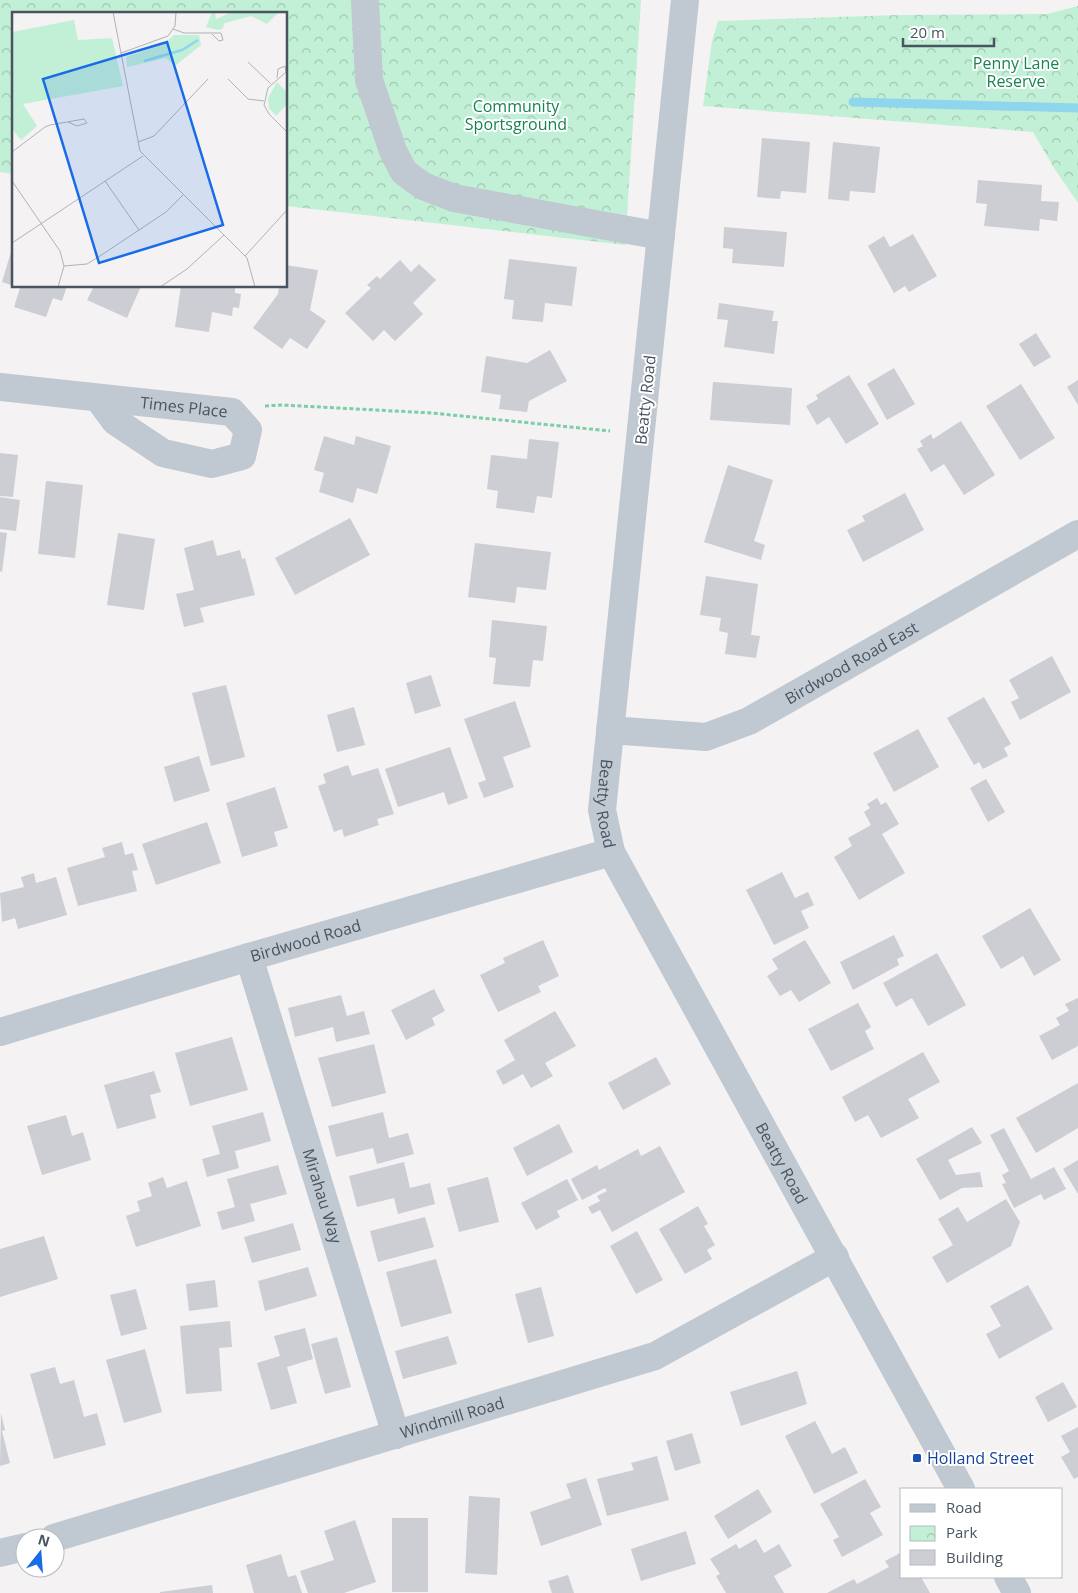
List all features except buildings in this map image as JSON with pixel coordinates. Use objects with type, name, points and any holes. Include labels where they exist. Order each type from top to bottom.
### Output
[{"type":"street","points":[[365,0],[369,80],[392,152],[404,172],[423,186],[454,198],[661,236]]},
{"type":"street","name":"Beatty Road","points":[[685,0],[602,810],[611,852],[835,1257],[959,1488]]},
{"type":"street","name":"Times Place","points":[[0,388],[98,398],[232,412],[248,430],[242,456],[212,464],[163,453],[115,421],[98,398]]},
{"type":"street","name":"Birdwood Road East","points":[[610,730],[706,737],[749,721],[1078,534]]},
{"type":"street","name":"Birdwood Road","points":[[0,1032],[249,957],[611,852]]},
{"type":"street","name":"Mirahau Way","points":[[249,957],[396,1435]]},
{"type":"street","name":"Windmill Road","points":[[65,1535],[655,1356],[835,1257]]},
{"type":"street","points":[[0,1553],[15,1549]]},
{"type":"street","points":[[1009,1578],[1017,1593]]},
{"type":"path","points":[[264,406],[432,413],[610,431]]},
{"type":"green space","name":"Community Sportsground","points":[[0,0],[641,0],[625,245],[288,206],[288,12],[12,12],[12,174],[0,172]]},
{"type":"green space","name":"Penny Lane Reserve","points":[[1078,6],[1078,203],[1054,168],[1033,132],[703,106],[712,41],[718,21],[898,15],[1047,14]]},
{"type":"waterway","points":[[853,102],[1078,108]]},
{"type":"place","name":"Holland Street","points":[[917,1458]]}]
